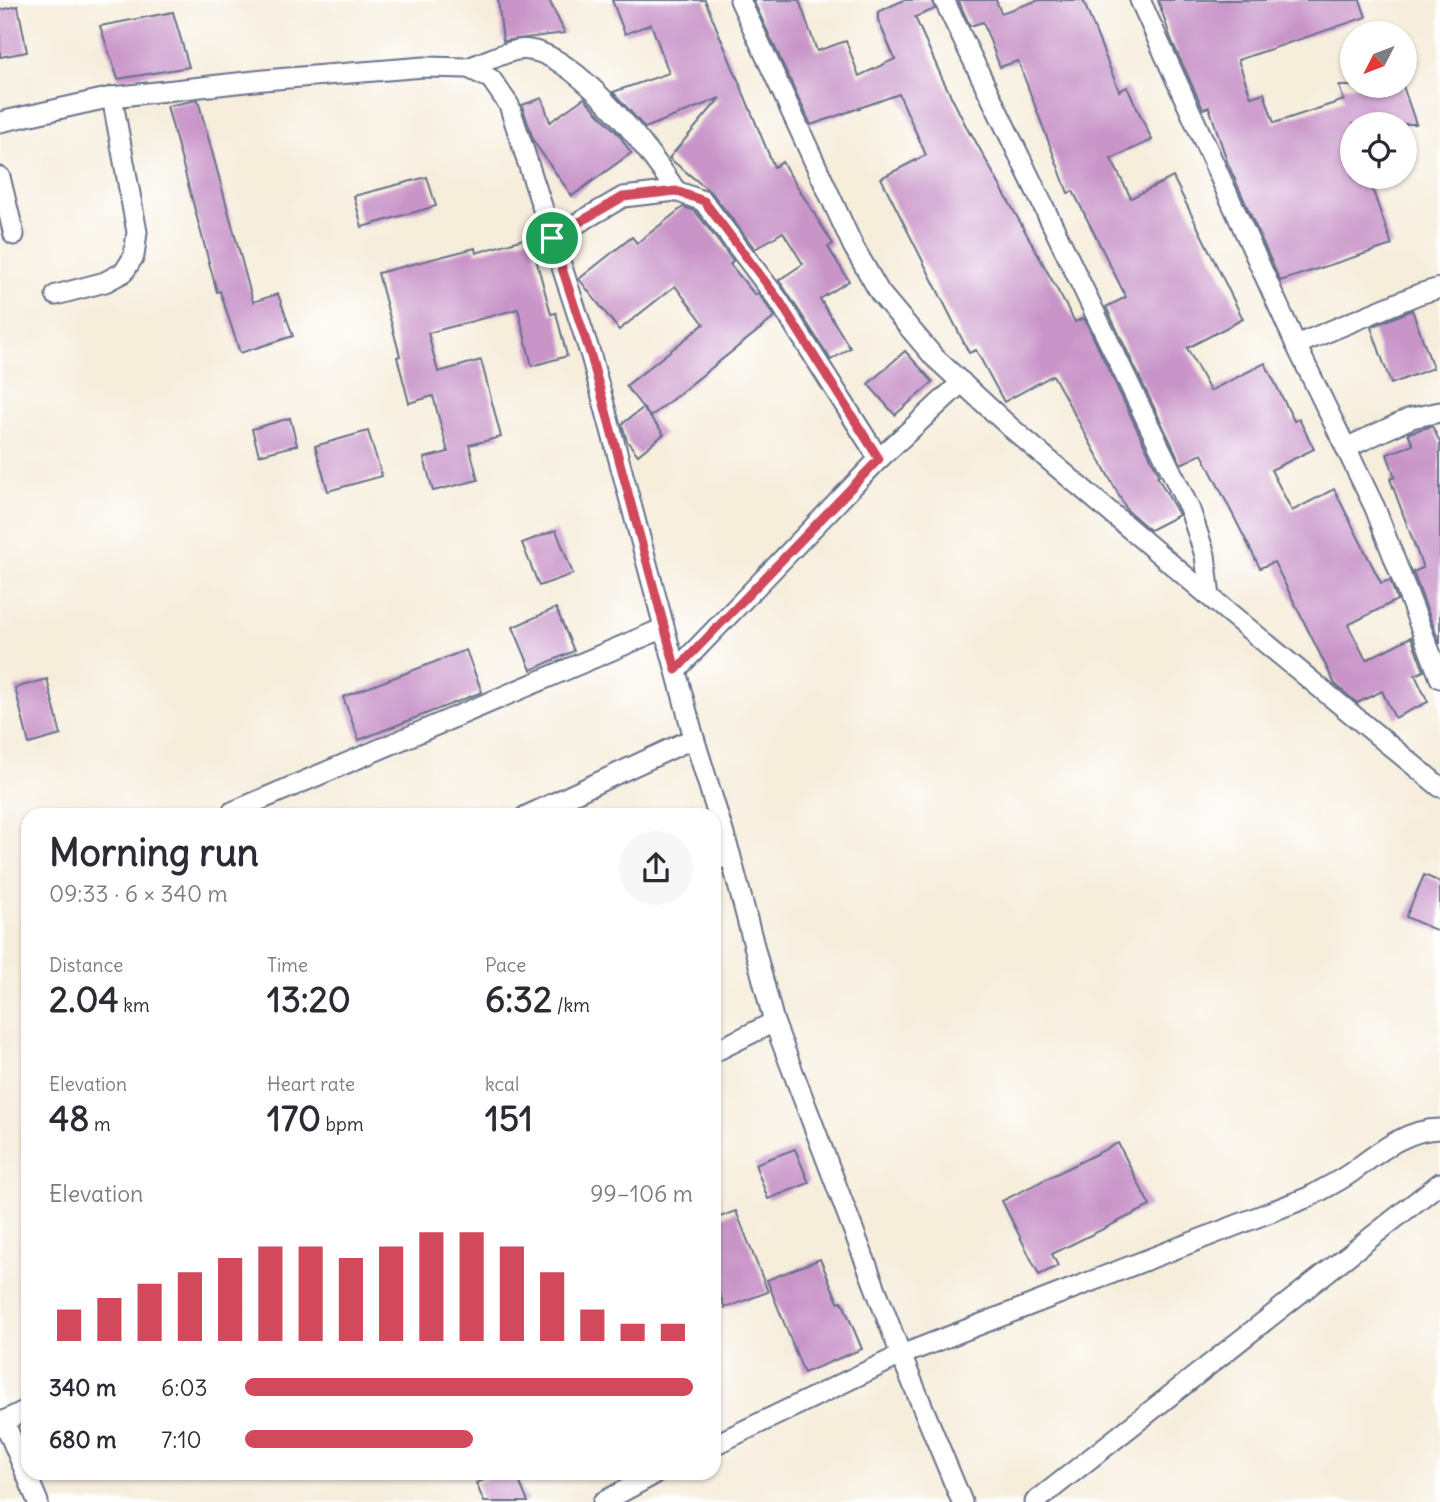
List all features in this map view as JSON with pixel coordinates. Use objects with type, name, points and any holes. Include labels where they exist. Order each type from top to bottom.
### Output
[{"type":"street","points":[[740,0],[853,246],[880,293],[934,357],[1010,427],[1209,597],[1440,787]]},
{"type":"street","points":[[944,0],[1190,510],[1205,555],[1209,597]]},
{"type":"street","points":[[1140,0],[1296,345],[1375,508],[1440,678]]},
{"type":"street","points":[[0,121],[112,97],[264,80],[424,67],[468,68],[520,49],[549,55],[580,75],[655,157],[676,191]]},
{"type":"street","points":[[468,68],[491,79],[509,105],[591,356],[710,808]]},
{"type":"street","points":[[56,295],[105,282],[124,272],[134,256],[137,232],[112,97]]},
{"type":"street","points":[[0,177],[14,234]]},
{"type":"street","points":[[552,238],[623,197],[676,191],[704,201],[779,300],[879,459]]},
{"type":"street","points":[[1296,345],[1419,294],[1440,288]]},
{"type":"street","points":[[676,670],[879,459],[962,383]]},
{"type":"street","points":[[1346,448],[1410,418],[1440,412]]},
{"type":"street","points":[[241,808],[664,628]]},
{"type":"street","points":[[543,808],[694,738]]},
{"type":"street","points":[[722,857],[775,1022],[901,1354],[962,1502]]},
{"type":"street","points":[[721,1049],[775,1022]]},
{"type":"street","points":[[721,1442],[901,1354],[1309,1197],[1349,1174],[1385,1147],[1428,1129],[1440,1129]]},
{"type":"street","points":[[1035,1502],[1440,1183]]},
{"type":"street","points":[[21,1413],[2,1424],[21,1465]]},
{"type":"street","points":[[28,1480],[38,1502]]},
{"type":"street","points":[[603,1502],[644,1480]]},
{"type":"building","points":[[498,0],[549,0],[565,33],[503,41]]},
{"type":"building","points":[[612,0],[705,0],[774,167],[782,162],[833,244],[828,247],[849,281],[820,299],[850,348],[831,360],[779,280],[803,264],[783,232],[755,249],[713,194],[669,158],[720,98],[645,128],[613,92],[669,73],[651,24],[625,34]]},
{"type":"building","points":[[753,0],[799,0],[817,51],[846,41],[859,76],[895,59],[878,20],[878,12],[904,0],[932,0],[935,9],[915,17],[942,78],[970,134],[1075,322],[1084,318],[1159,475],[1157,476],[1179,515],[1150,530],[1127,510],[1053,375],[1004,402],[976,350],[969,353],[881,178],[926,155],[899,94],[811,125]]},
{"type":"building","points":[[958,0],[996,0],[1001,13],[1039,0],[1083,0],[1119,91],[1127,87],[1152,140],[1111,159],[1131,198],[1173,177],[1243,319],[1187,348],[1210,391],[1265,363],[1294,421],[1299,419],[1314,449],[1271,470],[1292,511],[1334,489],[1381,583],[1390,580],[1397,600],[1348,625],[1366,660],[1411,637],[1424,671],[1415,675],[1428,702],[1395,718],[1382,691],[1357,703],[1335,684],[1274,562],[1260,568],[1202,454],[1181,464],[1106,307],[1126,297],[1073,191],[1068,193],[1018,61],[1000,67],[983,22],[970,26]]},
{"type":"building","points":[[1158,0],[1360,0],[1366,17],[1354,21],[1340,21],[1340,26],[1238,60],[1251,97],[1264,93],[1274,123],[1344,100],[1343,98],[1407,98],[1412,112],[1340,112],[1340,189],[1372,189],[1392,245],[1280,281],[1228,164],[1209,107],[1203,109],[1171,39]]},
{"type":"building","points":[[18,6],[27,52],[0,57],[0,10]]},
{"type":"building","points":[[173,12],[189,67],[118,79],[100,26]]},
{"type":"building","points":[[542,98],[550,122],[584,98],[619,135],[631,153],[572,196],[534,142],[522,105]]},
{"type":"building","points":[[198,100],[253,302],[278,294],[293,336],[240,353],[220,291],[217,292],[167,106]]},
{"type":"building","points":[[427,177],[436,206],[362,227],[354,196]]},
{"type":"building","points":[[683,207],[695,211],[733,261],[730,264],[755,295],[758,293],[775,317],[650,417],[626,386],[704,324],[675,286],[619,330],[579,279],[632,237],[637,243]]},
{"type":"building","points":[[530,237],[551,314],[556,313],[567,356],[532,366],[518,309],[428,333],[438,372],[481,360],[501,437],[469,445],[478,480],[433,491],[424,458],[448,452],[433,396],[409,403],[397,357],[400,356],[378,273],[475,248],[476,253]]},
{"type":"building","points":[[1412,310],[1433,368],[1391,384],[1371,327]]},
{"type":"building","points":[[905,351],[933,382],[895,415],[868,384]]},
{"type":"building","points":[[643,408],[664,434],[638,455],[627,441],[622,424]]},
{"type":"building","points":[[290,418],[297,445],[259,455],[252,429]]},
{"type":"building","points":[[1432,426],[1440,442],[1440,644],[1413,572],[1423,568],[1390,479],[1395,477],[1387,454],[1413,445],[1408,433]]},
{"type":"building","points":[[368,431],[382,476],[328,491],[315,446]]},
{"type":"building","points":[[556,530],[573,574],[539,586],[522,543]]},
{"type":"building","points":[[556,608],[574,651],[531,670],[513,627]]},
{"type":"building","points":[[466,650],[482,692],[359,740],[343,697]]},
{"type":"building","points":[[47,679],[61,735],[29,744],[15,688]]},
{"type":"building","points":[[1424,875],[1440,882],[1440,932],[1406,917]]},
{"type":"building","points":[[1118,1143],[1150,1206],[1052,1254],[1058,1266],[1039,1275],[1002,1201]]},
{"type":"building","points":[[795,1149],[809,1183],[768,1199],[755,1164]]},
{"type":"building","points":[[736,1211],[768,1292],[725,1308],[721,1298],[721,1216]]},
{"type":"building","points":[[820,1259],[838,1302],[842,1301],[862,1349],[804,1373],[767,1280]]},
{"type":"building","points":[[484,1480],[519,1480],[528,1502],[484,1502],[476,1483]]},
{"type":"route","points":[[676,191],[704,201],[779,300],[879,459],[676,670],[591,356],[552,238],[623,197],[676,191]]}]
